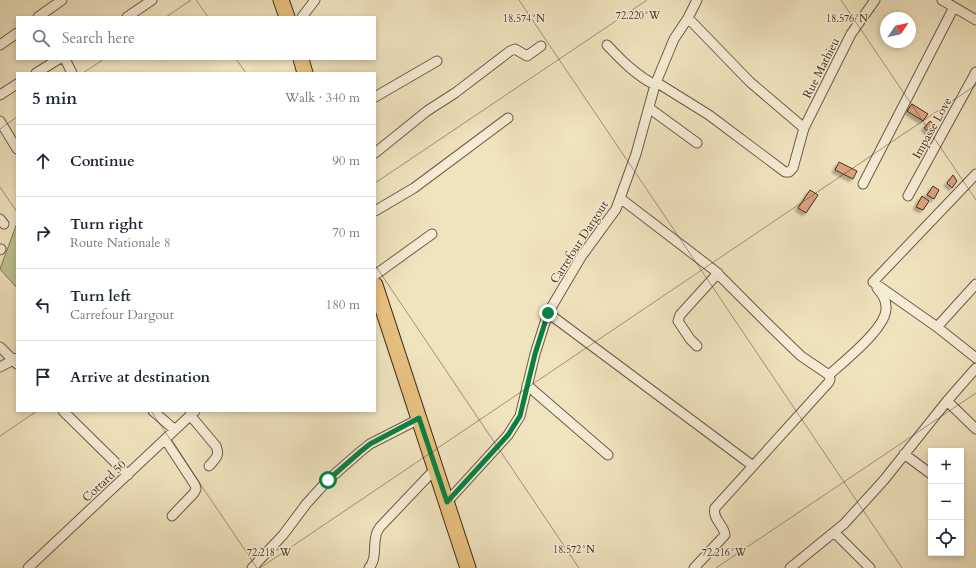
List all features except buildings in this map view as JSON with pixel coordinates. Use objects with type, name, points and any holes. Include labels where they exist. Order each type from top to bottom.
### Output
[{"type":"main road","points":[[281,0],[287,16]]},
{"type":"main road","points":[[301,60],[305,72]]},
{"type":"main road","points":[[376,288],[468,568]]},
{"type":"street","points":[[39,16],[62,0]]},
{"type":"street","points":[[128,16],[152,0]]},
{"type":"street","points":[[303,16],[315,0]]},
{"type":"street","name":"Carrefour Dargout","points":[[447,502],[508,435],[520,416],[535,354],[548,313],[581,257],[616,209],[636,154],[656,84],[674,40],[697,0]]},
{"type":"street","name":"Rue Mathieu","points":[[656,84],[709,115],[785,172],[789,172],[792,168],[804,128],[851,34],[875,0]]},
{"type":"street","points":[[942,0],[976,20]]},
{"type":"street","points":[[863,184],[954,7]]},
{"type":"street","points":[[688,18],[750,82],[804,128]]},
{"type":"street","points":[[0,45],[16,34]]},
{"type":"street","points":[[606,45],[636,73],[644,79],[656,84]]},
{"type":"street","points":[[376,152],[427,111],[455,93],[510,51],[518,50],[524,56],[527,56],[541,46]]},
{"type":"street","points":[[38,72],[57,60]]},
{"type":"street","points":[[66,60],[72,72]]},
{"type":"street","points":[[376,95],[437,61]]},
{"type":"street","name":"Impasse Love","points":[[908,196],[976,72]]},
{"type":"street","points":[[0,95],[16,87]]},
{"type":"street","points":[[649,108],[697,143]]},
{"type":"street","points":[[376,210],[414,188],[508,118]]},
{"type":"street","points":[[0,121],[16,147]]},
{"type":"street","points":[[873,282],[976,174]]},
{"type":"street","points":[[620,198],[718,273],[801,356],[829,375]]},
{"type":"street","points":[[376,274],[432,234]]},
{"type":"street","points":[[697,346],[690,339],[678,321],[680,315],[718,273]]},
{"type":"street","points":[[873,282],[974,352]]},
{"type":"street","points":[[829,375],[875,332],[885,318],[885,299],[873,282]]},
{"type":"street","points":[[937,326],[976,284]]},
{"type":"street","points":[[548,313],[753,466]]},
{"type":"street","points":[[0,347],[16,361],[0,367]]},
{"type":"street","points":[[790,568],[844,524],[884,480],[947,401],[976,368]]},
{"type":"street","points":[[694,568],[725,535],[723,528],[715,517],[716,508],[829,382],[829,375]]},
{"type":"street","points":[[527,385],[608,455]]},
{"type":"street","points":[[947,401],[976,429]]},
{"type":"street","points":[[64,412],[128,475]]},
{"type":"street","points":[[154,412],[175,430]]},
{"type":"street","points":[[193,413],[219,452],[217,457],[209,466]]},
{"type":"street","name":"Cottard 50","points":[[28,568],[193,413]]},
{"type":"street","points":[[252,568],[283,535],[307,503],[350,460],[370,444],[419,418]]},
{"type":"street","points":[[165,439],[195,485],[196,489],[172,516]]},
{"type":"street","points":[[904,454],[928,472]]},
{"type":"street","points":[[369,568],[372,565],[374,558],[376,535],[380,527],[436,468]]},
{"type":"street","points":[[834,532],[870,568]]},
{"type":"green space","points":[[16,226],[16,287],[0,269]]},
{"type":"route","points":[[328,480],[370,444],[419,418],[447,502],[508,435],[520,416],[535,354],[548,313]]}]
